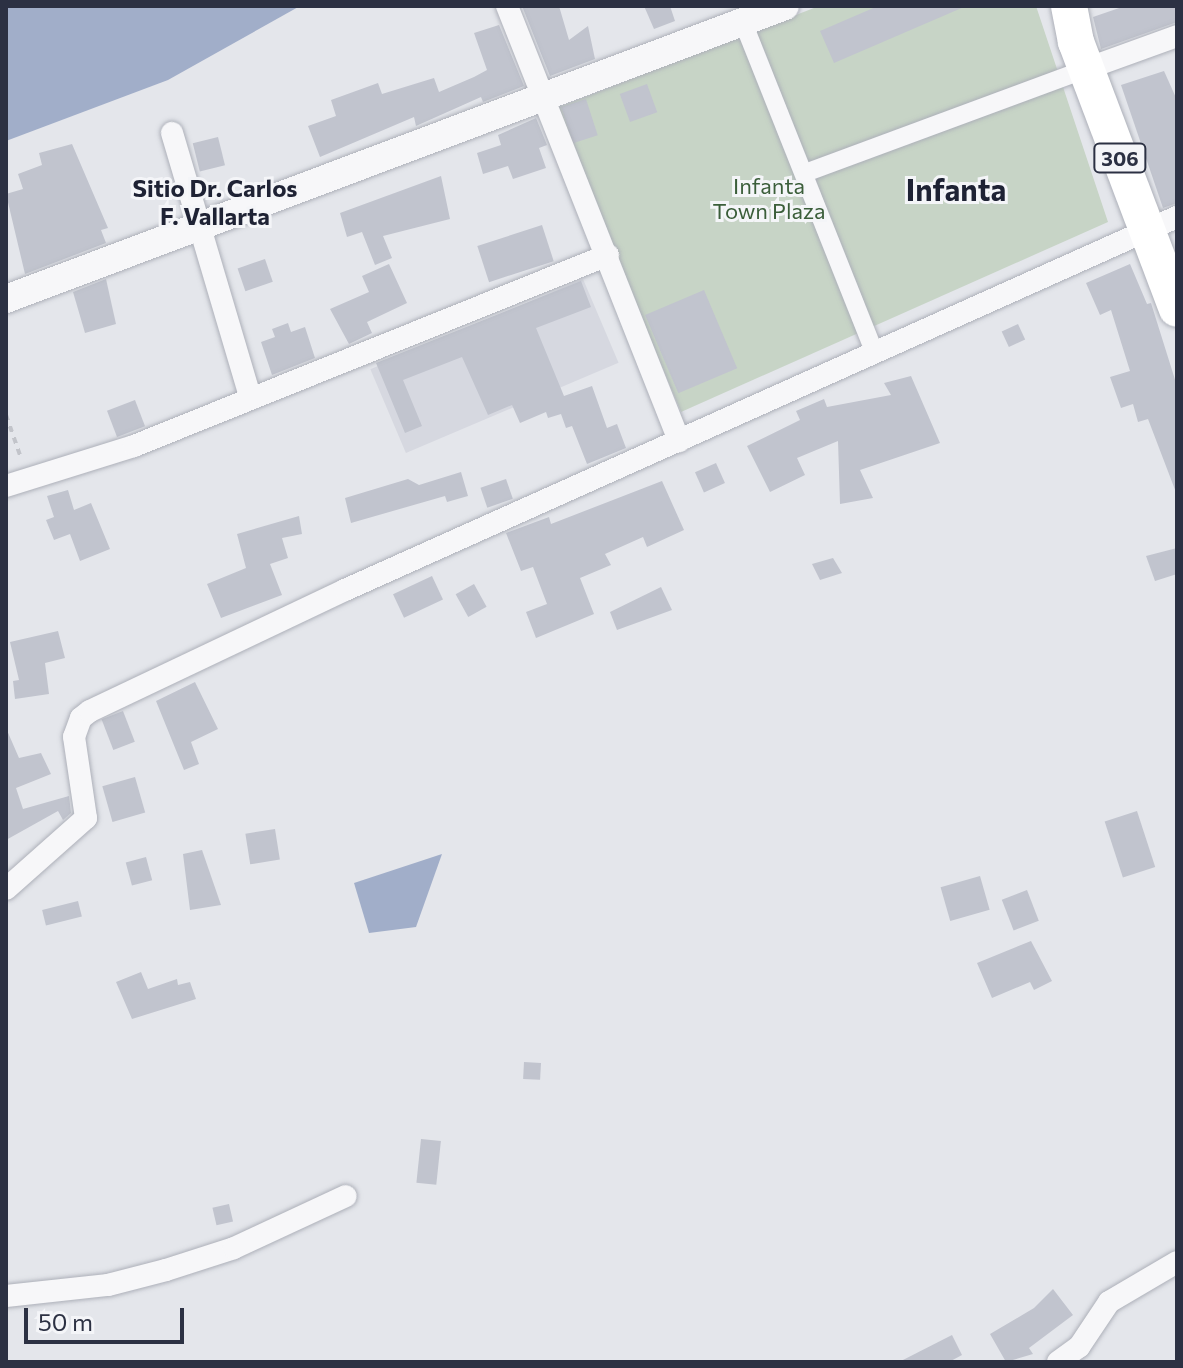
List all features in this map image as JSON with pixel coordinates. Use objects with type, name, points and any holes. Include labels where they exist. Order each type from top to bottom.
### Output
[{"type":"main road","name":"306","points":[[1068,8],[1086,69],[1162,224],[1177,309]]},
{"type":"street","points":[[507,6],[679,441]]},
{"type":"street","points":[[6,299],[199,224],[543,101],[785,6]]},
{"type":"street","points":[[743,22],[875,353]]},
{"type":"street","points":[[805,173],[1177,36]]},
{"type":"street","points":[[172,133],[251,399]]},
{"type":"street","points":[[6,889],[86,818],[74,737],[81,718],[90,711],[1162,224]]},
{"type":"street","points":[[6,486],[122,450],[608,255]]},
{"type":"street","points":[[6,1296],[108,1285],[166,1270],[234,1248],[346,1196]]},
{"type":"street","points":[[1058,1362],[1079,1347],[1109,1302],[1177,1262]]},
{"type":"path","points":[[6,415],[28,479]]},
{"type":"shaded area","points":[[583,279],[619,363],[406,453],[370,369]]},
{"type":"green space","name":"Infanta Town Plaza","points":[[819,6],[1036,6],[1108,222],[681,412],[554,109]]},
{"type":"water","points":[[6,6],[300,6],[168,80],[6,141]]},
{"type":"water","points":[[442,854],[416,927],[369,933],[354,883]]},
{"type":"building","points":[[522,6],[559,6],[569,40],[588,26],[595,59],[550,76]]},
{"type":"building","points":[[644,6],[670,6],[675,21],[654,29]]},
{"type":"building","points":[[878,6],[964,7],[834,63],[820,31]]},
{"type":"building","points":[[1125,6],[1177,6],[1177,22],[1101,49],[1093,17]]},
{"type":"building","points":[[499,25],[524,86],[483,102],[481,97],[416,126],[414,117],[320,157],[308,126],[336,116],[331,100],[378,83],[382,94],[434,78],[439,92],[474,77],[487,70],[474,33]]},
{"type":"building","points":[[1164,71],[1177,100],[1177,203],[1163,208],[1121,85]]},
{"type":"building","points":[[647,84],[657,112],[630,122],[620,94]]},
{"type":"building","points":[[586,99],[598,135],[573,143],[561,107]]},
{"type":"building","points":[[536,118],[547,145],[539,148],[546,168],[513,179],[508,166],[483,174],[477,153],[501,145],[498,135]]},
{"type":"building","points":[[218,137],[225,165],[200,171],[193,143]]},
{"type":"building","points":[[72,144],[108,228],[101,230],[106,243],[25,274],[6,194],[23,189],[18,174],[42,165],[39,153]]},
{"type":"building","points":[[441,176],[450,219],[383,236],[392,258],[375,265],[362,232],[347,237],[340,213]]},
{"type":"building","points":[[542,225],[554,261],[489,282],[477,246]]},
{"type":"building","points":[[265,259],[273,282],[245,291],[238,268]]},
{"type":"building","points":[[389,264],[407,303],[367,322],[372,333],[349,344],[330,309],[369,292],[362,276]]},
{"type":"building","points":[[1130,264],[1147,304],[1151,303],[1177,386],[1177,495],[1148,419],[1138,422],[1133,404],[1121,408],[1110,377],[1130,371],[1111,310],[1100,315],[1086,283]]},
{"type":"building","points":[[106,279],[116,324],[85,333],[73,292]]},
{"type":"building","points":[[581,281],[591,307],[536,328],[564,396],[592,386],[607,428],[617,424],[626,448],[587,464],[572,426],[566,428],[561,414],[548,418],[546,412],[520,423],[512,405],[488,415],[462,357],[403,380],[422,426],[405,433],[376,363]]},
{"type":"building","points":[[704,290],[737,368],[678,393],[645,315]]},
{"type":"building","points":[[288,323],[291,332],[305,327],[315,358],[272,375],[261,342],[275,337],[272,329]]},
{"type":"building","points":[[1018,324],[1025,339],[1009,347],[1002,332]]},
{"type":"building","points":[[911,376],[940,443],[860,470],[873,498],[840,504],[838,441],[797,458],[805,475],[770,492],[747,446],[800,420],[796,411],[824,399],[827,407],[891,395],[884,383]]},
{"type":"building","points":[[135,400],[145,426],[117,437],[107,411]]},
{"type":"building","points":[[716,463],[725,483],[704,492],[695,472]]},
{"type":"building","points":[[461,472],[468,496],[447,502],[445,496],[351,523],[345,498],[408,479],[419,485]]},
{"type":"building","points":[[506,479],[513,499],[487,508],[480,488]]},
{"type":"building","points":[[662,481],[684,530],[647,547],[643,537],[605,554],[611,565],[580,578],[594,614],[536,638],[526,612],[547,604],[533,567],[521,571],[506,533],[549,517],[551,524]]},
{"type":"building","points":[[68,490],[74,510],[91,503],[110,549],[80,561],[70,534],[54,540],[46,520],[54,517],[47,496]]},
{"type":"building","points":[[299,516],[302,534],[282,538],[288,558],[270,564],[282,595],[221,618],[207,584],[246,568],[237,534]]},
{"type":"building","points":[[1177,548],[1177,574],[1155,581],[1146,556]]},
{"type":"building","points":[[833,558],[842,573],[820,580],[812,564]]},
{"type":"building","points":[[432,576],[443,600],[404,618],[393,594]]},
{"type":"building","points":[[474,584],[487,607],[468,617],[456,594]]},
{"type":"building","points":[[661,587],[672,610],[617,630],[610,612]]},
{"type":"building","points":[[58,631],[65,658],[45,663],[49,694],[15,699],[13,681],[19,680],[10,642]]},
{"type":"building","points":[[195,682],[218,729],[191,742],[199,764],[184,770],[156,701]]},
{"type":"building","points":[[123,711],[135,742],[113,750],[102,719]]},
{"type":"building","points":[[6,728],[19,758],[41,753],[51,774],[16,788],[23,809],[69,796],[71,813],[63,820],[58,811],[6,840]]},
{"type":"building","points":[[135,777],[145,813],[113,822],[102,786]]},
{"type":"building","points":[[1137,811],[1155,867],[1123,878],[1105,822]]},
{"type":"building","points":[[275,829],[280,860],[250,864],[245,834]]},
{"type":"building","points":[[202,850],[221,905],[190,910],[183,854]]},
{"type":"building","points":[[146,857],[152,880],[132,886],[126,862]]},
{"type":"building","points":[[980,876],[990,910],[950,921],[941,887]]},
{"type":"building","points":[[1027,890],[1039,921],[1014,930],[1002,900]]},
{"type":"building","points":[[78,901],[82,917],[46,925],[42,910]]},
{"type":"building","points":[[1031,941],[1052,981],[1034,990],[1030,982],[992,998],[977,963]]},
{"type":"building","points":[[141,972],[148,989],[177,979],[178,985],[190,982],[196,999],[132,1019],[116,982]]},
{"type":"building","points":[[524,1062],[541,1063],[540,1080],[523,1079]]},
{"type":"building","points":[[421,1139],[441,1141],[436,1185],[416,1183]]},
{"type":"building","points":[[229,1204],[233,1222],[216,1225],[212,1208]]},
{"type":"building","points":[[1053,1289],[1073,1315],[1029,1348],[1033,1354],[1006,1362],[990,1334],[1034,1308]]},
{"type":"building","points":[[952,1335],[962,1355],[949,1362],[899,1362]]},
{"type":"district","name":"Infanta","points":[[956,189]]},
{"type":"district","name":"Sitio Dr. Carlos F. Vallarta","points":[[215,202]]}]
